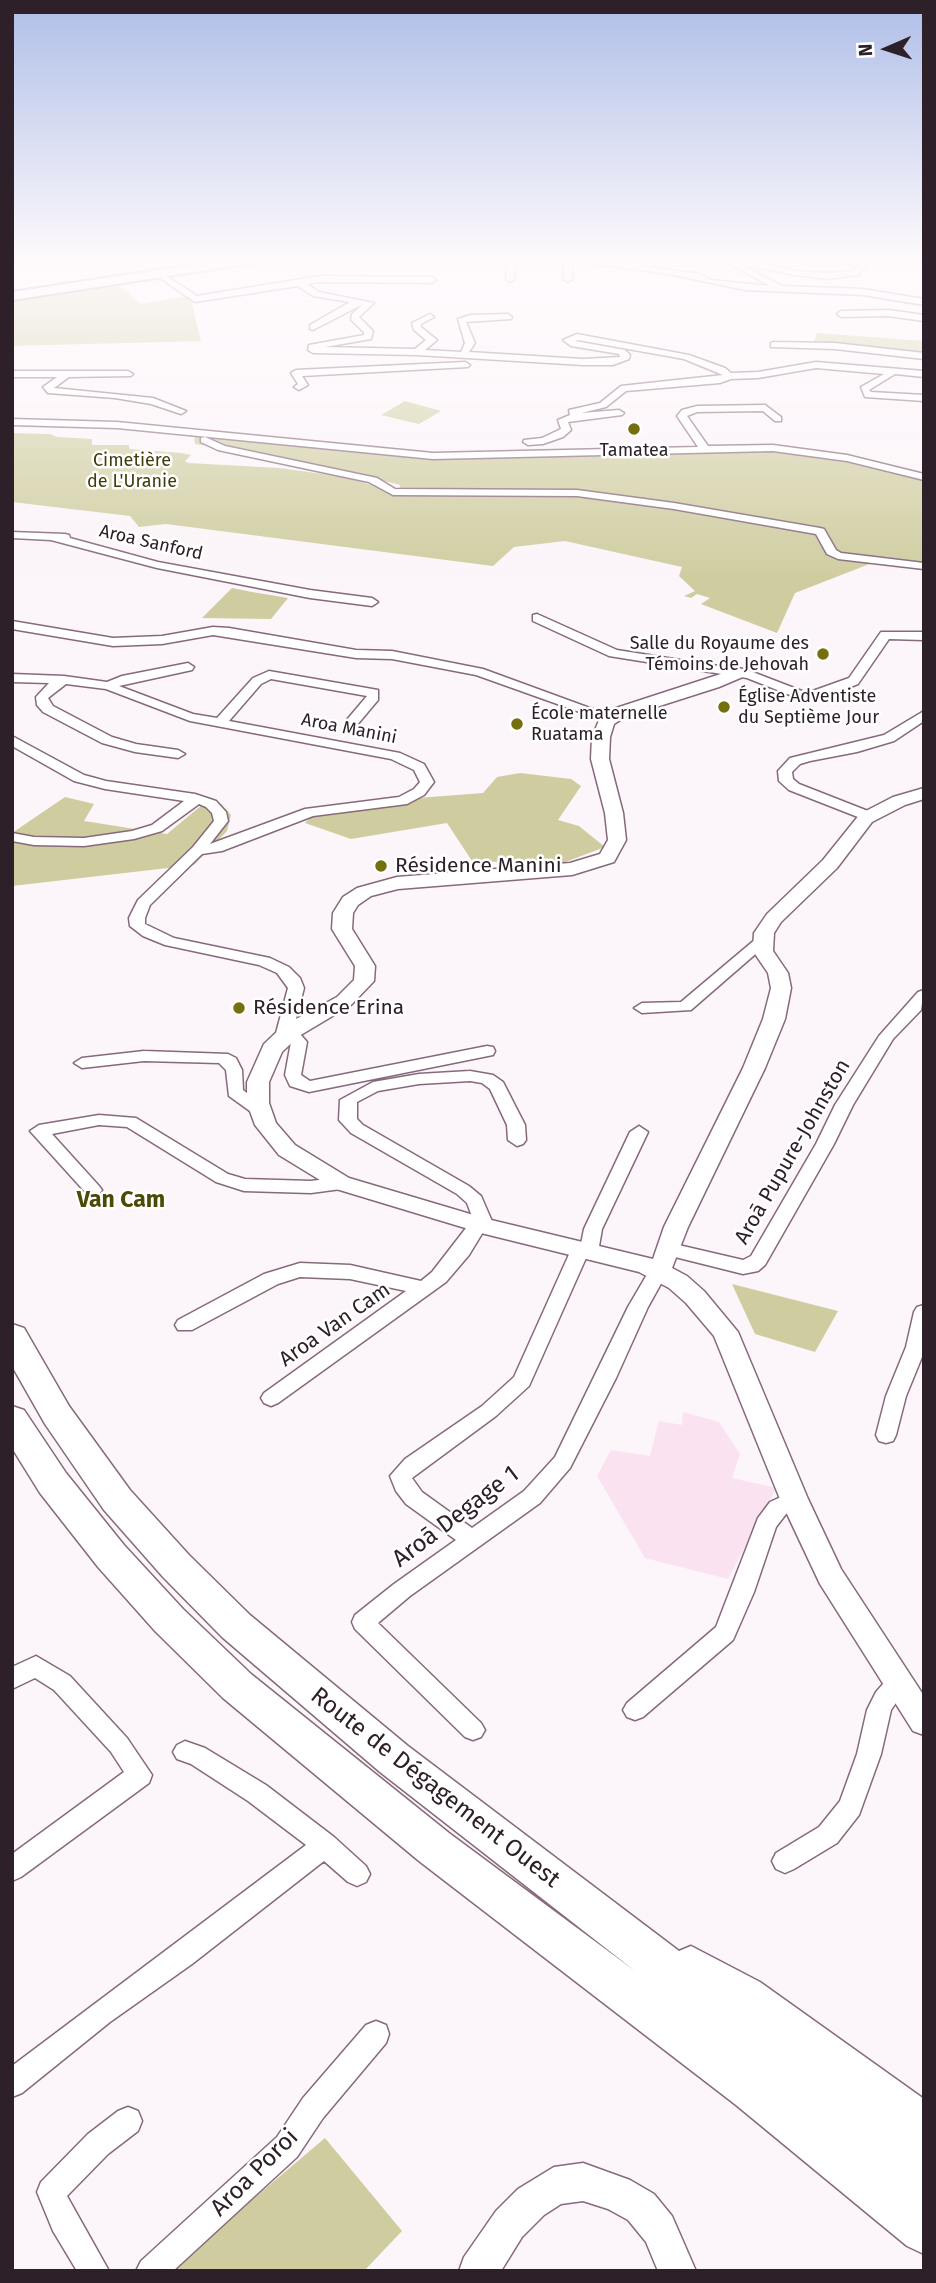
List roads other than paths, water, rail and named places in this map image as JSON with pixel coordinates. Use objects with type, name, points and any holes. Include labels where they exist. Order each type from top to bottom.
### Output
[{"type":"highway","name":"Route de Dégagement Ouest","points":[[12,1336],[51,1406],[98,1475],[147,1534],[204,1595],[311,1692],[394,1759],[801,2072],[924,2176]]},
{"type":"highway","name":"Route de Dégagement Ouest","points":[[12,1419],[53,1483],[111,1556],[169,1620],[237,1686],[348,1780],[753,2088],[924,2229]]},
{"type":"highway","points":[[604,1920],[651,1943],[744,1998],[924,2128]]},
{"type":"street","points":[[299,387],[303,384],[296,373],[464,365],[560,367],[571,365]]},
{"type":"street","points":[[709,365],[729,376]]},
{"type":"street","points":[[578,416],[572,412],[603,405],[624,388],[720,380],[729,376],[758,376],[805,365],[924,374]]},
{"type":"street","points":[[888,372],[891,375],[864,389],[868,396],[924,398]]},
{"type":"street","points":[[12,374],[128,374]]},
{"type":"street","points":[[66,375],[48,387],[48,390],[115,394],[153,401],[181,411]]},
{"type":"street","points":[[704,448],[682,416],[685,412],[697,409],[765,408],[778,419]]},
{"type":"street","points":[[528,442],[543,441],[559,435],[566,430],[562,420],[619,413]]},
{"type":"street","points":[[12,422],[63,422],[433,456],[773,447],[813,452],[924,477]]},
{"type":"street","points":[[201,434],[222,448],[351,474],[373,480],[393,492],[577,493],[674,506],[820,531],[831,552],[850,559],[924,566]]},
{"type":"street","name":"Aroa Sanford","points":[[12,535],[54,538],[157,565],[242,575],[310,594],[372,602]]},
{"type":"street","points":[[537,618],[614,653],[739,673],[805,697],[816,697],[855,681],[885,635],[924,636]]},
{"type":"street","points":[[12,625],[113,642],[221,632],[356,654],[392,655],[479,672],[610,718]]},
{"type":"street","name":"Aroa Manini","points":[[108,686],[122,680],[188,667]]},
{"type":"street","points":[[739,673],[610,718],[601,737],[600,759],[614,813],[617,840],[611,853],[600,862],[572,869],[397,883],[378,886],[350,901],[341,920],[346,939],[365,966],[364,981],[344,1000],[287,1034],[272,1049],[261,1069],[257,1093],[266,1125],[287,1150],[341,1183],[482,1225],[646,1265],[695,1297],[725,1332],[794,1499],[830,1576],[897,1684],[924,1722]]},
{"type":"street","name":"Aroa Manini","points":[[220,723],[257,681],[269,675],[373,693],[373,697],[352,722]]},
{"type":"street","name":"Aroa Manini","points":[[12,678],[64,680],[108,686],[172,711],[220,723],[395,756],[419,767],[426,782],[419,792],[402,801],[310,812],[217,848],[198,850]]},
{"type":"street","points":[[64,680],[50,688],[42,697],[43,705],[48,709],[107,740],[135,748],[178,754]]},
{"type":"street","points":[[868,816],[794,788],[786,781],[785,771],[795,761],[807,757],[857,748],[889,738],[924,715]]},
{"type":"street","points":[[12,740],[79,778],[105,785],[200,799],[215,807],[221,816],[219,825],[198,850],[143,903],[136,918],[138,926],[170,942],[264,961],[290,975],[296,988],[287,1034]]},
{"type":"street","points":[[642,1008],[685,1007],[762,941],[774,918],[830,864],[868,816],[924,793]]},
{"type":"street","points":[[12,837],[83,842],[134,835],[157,828],[186,805],[200,799]]},
{"type":"street","points":[[659,1271],[670,1249],[676,1227],[754,1068],[774,1019],[781,988],[778,973],[763,951],[762,941]]},
{"type":"street","name":"Aroā Pupure-Johnston","points":[[670,1249],[743,1267],[751,1266],[758,1260],[825,1144],[844,1105],[887,1036],[914,1010],[914,1006],[924,995]]},
{"type":"street","points":[[287,1034],[299,1042],[293,1075],[296,1082],[309,1087],[487,1051]]},
{"type":"street","points":[[82,1063],[126,1057],[222,1058],[230,1062],[234,1070],[235,1092],[241,1099],[260,1110]]},
{"type":"street","points":[[482,1225],[475,1200],[357,1129],[348,1119],[349,1100],[373,1087],[419,1079],[470,1076],[487,1079],[497,1086],[516,1125],[517,1140]]},
{"type":"street","points":[[93,1190],[39,1131],[99,1120],[130,1122],[222,1178],[244,1185],[311,1187],[341,1183]]},
{"type":"street","points":[[473,1541],[414,1498],[403,1485],[401,1476],[412,1465],[489,1411],[522,1381],[639,1132]]},
{"type":"street","name":"Aroa Van Cam","points":[[271,1398],[425,1289],[451,1265],[482,1225]]},
{"type":"street","name":"Aroa Van Cam","points":[[185,1325],[271,1279],[300,1270],[350,1272],[425,1289]]},
{"type":"street","name":"Aroā Degage 1","points":[[473,1730],[363,1622],[402,1590],[532,1497],[563,1462],[606,1378],[638,1307],[659,1271]]},
{"type":"street","points":[[886,1435],[896,1396],[916,1347],[924,1312]]},
{"type":"street","points":[[635,1710],[725,1633],[743,1592],[766,1524],[778,1508],[794,1499]]},
{"type":"street","points":[[12,1679],[36,1666],[62,1683],[119,1745],[140,1774],[12,1869]]},
{"type":"street","points":[[785,1861],[828,1835],[850,1807],[863,1773],[879,1710],[884,1699],[897,1684]]},
{"type":"street","points":[[185,1752],[197,1755],[257,1793],[325,1845],[357,1874]]},
{"type":"street","points":[[12,2083],[100,2013],[183,1955],[325,1845]]},
{"type":"street","name":"Aroa Poroi","points":[[151,2271],[288,2147],[313,2108],[376,2034]]},
{"type":"street","points":[[94,2271],[63,2221],[51,2192],[98,2144],[128,2121]]},
{"type":"street","points":[[478,2271],[509,2224],[531,2202],[554,2186],[583,2182],[617,2193],[640,2207],[659,2230],[677,2271]]},
{"type":"place","name":"Tamatea","points":[[634,429]]},
{"type":"place","name":"Salle du Royaume des Témoins de Jehovah","points":[[823,654]]},
{"type":"place","name":"Église Adventiste du Septième Jour","points":[[724,707]]},
{"type":"place","name":"École maternelle Ruatama","points":[[517,724]]},
{"type":"place","name":"Résidence Manini","points":[[381,866]]},
{"type":"place","name":"Résidence Erina","points":[[239,1008]]},
{"type":"district","name":"Van Cam","points":[[121,1201]]},
{"type":"park label","name":"Cimetière de L'Uranie","points":[[132,471]]}]
